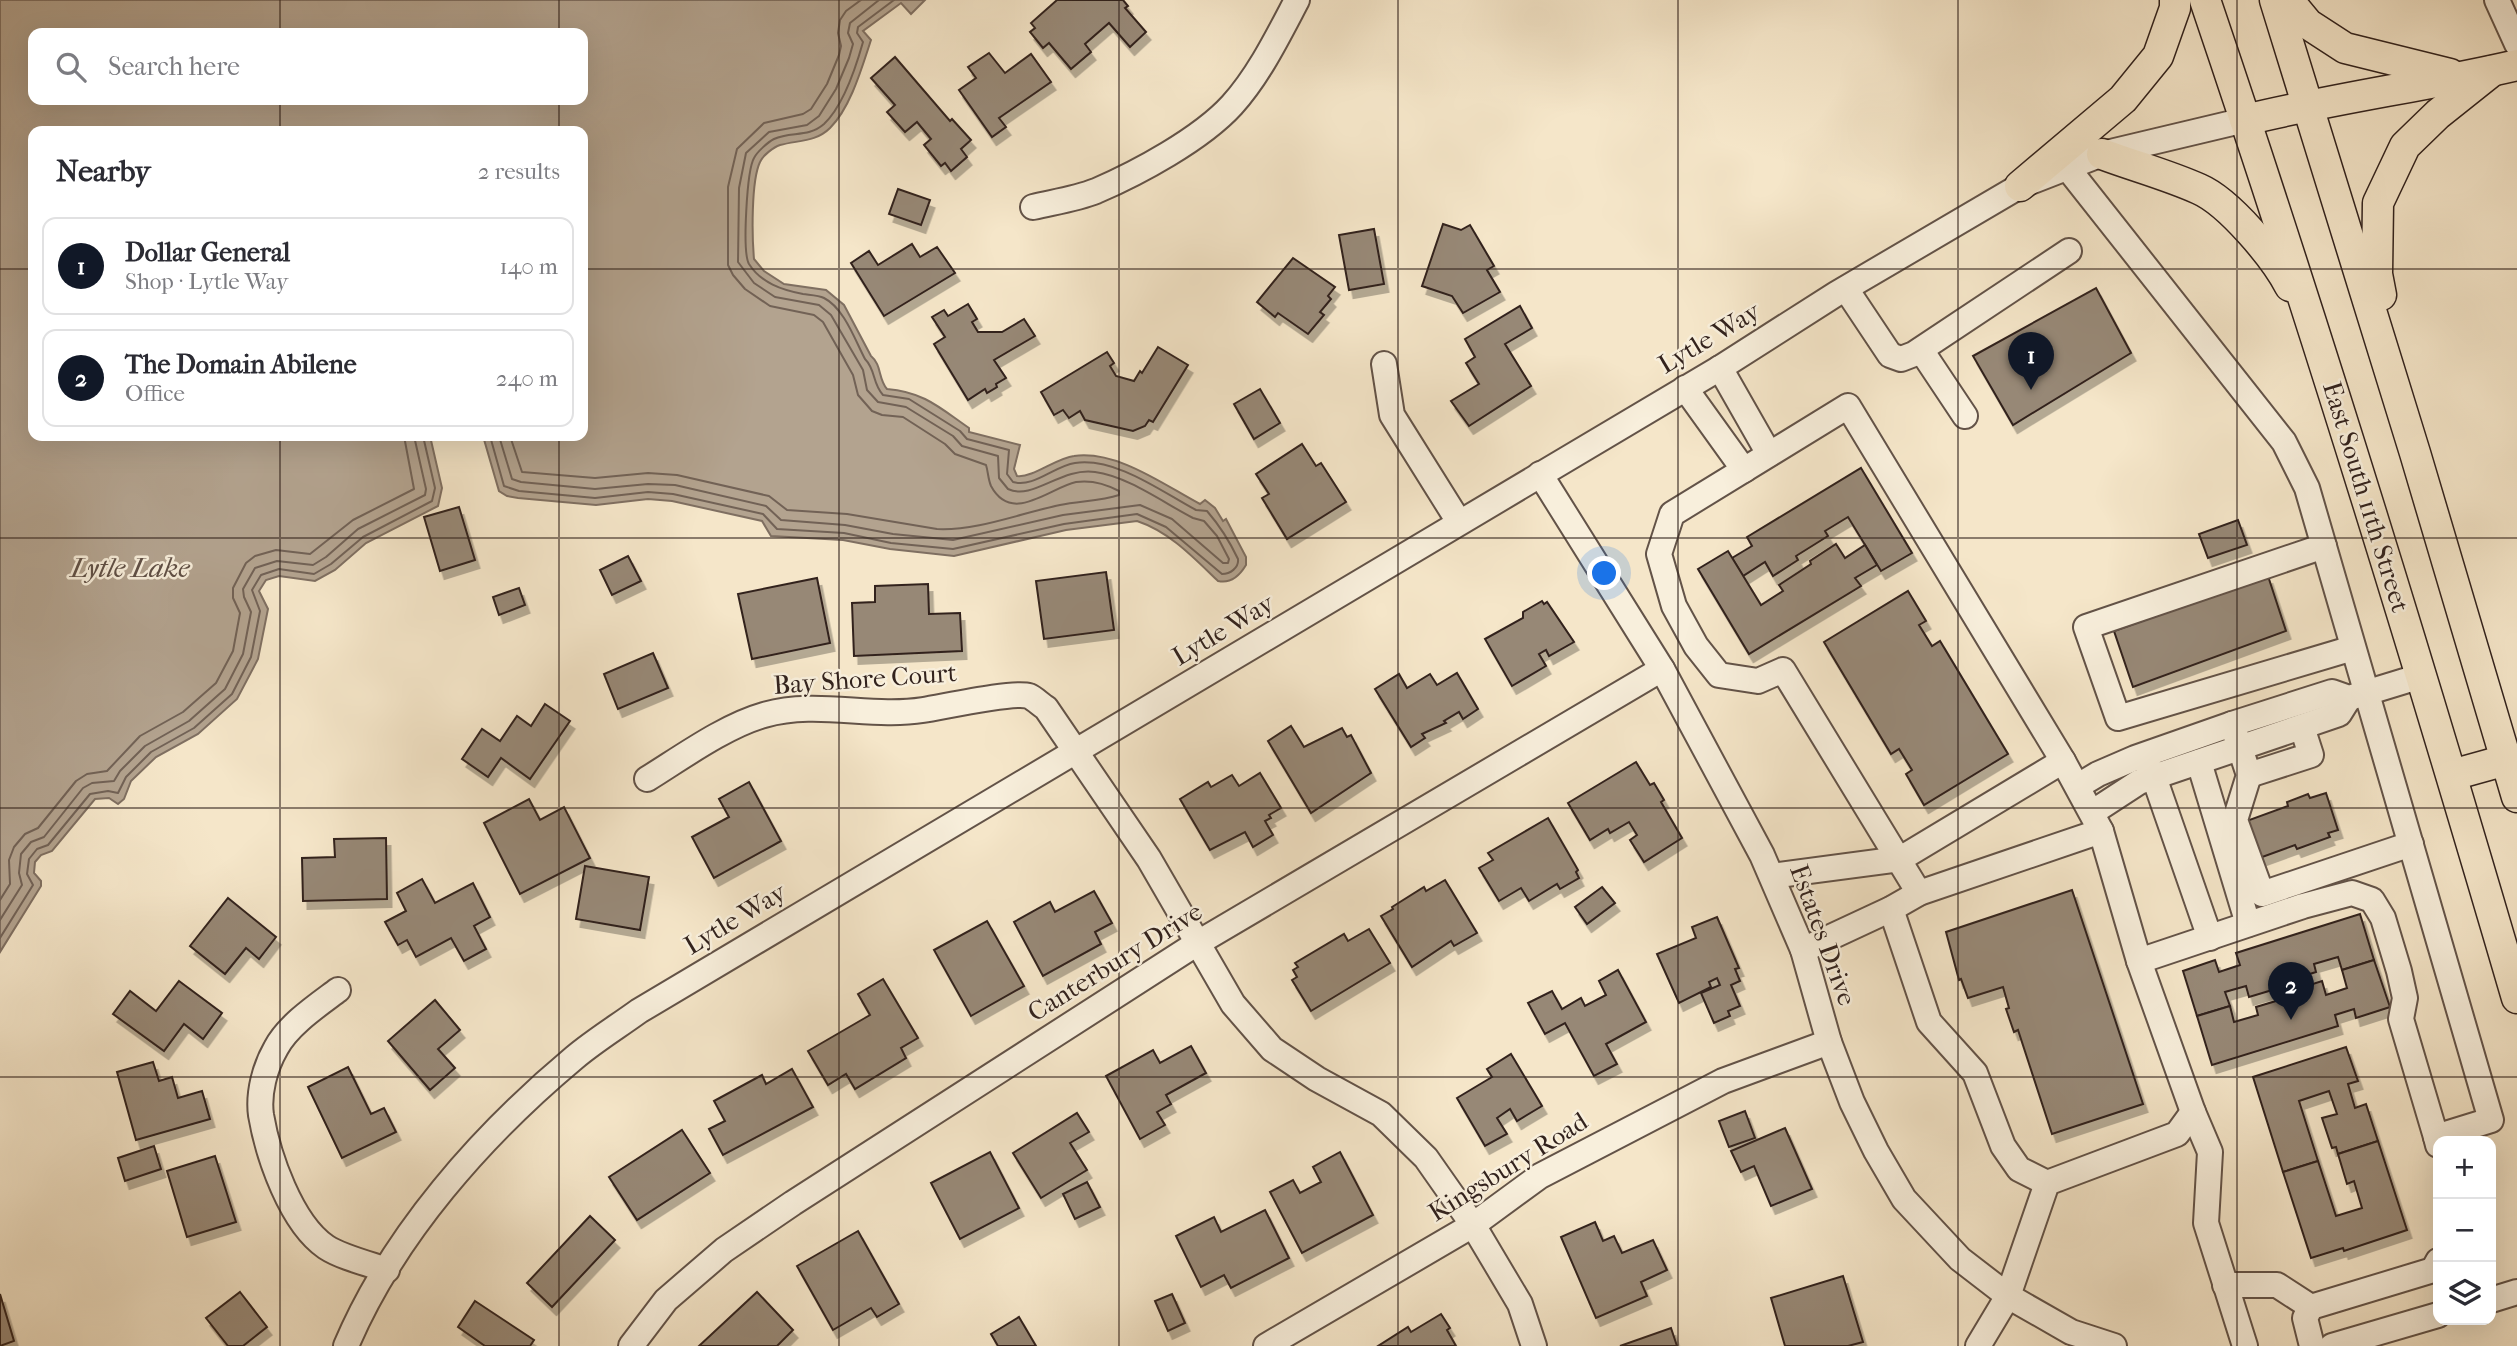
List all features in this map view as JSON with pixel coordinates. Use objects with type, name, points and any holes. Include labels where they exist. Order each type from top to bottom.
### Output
[{"type":"main road","points":[[2020,186],[2123,99],[2158,56],[2175,8],[2175,0]]},
{"type":"main road","name":"East South 11th Street","points":[[2205,0],[2318,342],[2452,775],[2517,998]]},
{"type":"main road","points":[[2275,0],[2512,759],[2517,797]]},
{"type":"main road","points":[[2288,0],[2308,24],[2345,48],[2491,71]]},
{"type":"main road","points":[[2245,120],[2309,104],[2491,71]]},
{"type":"main road","points":[[2415,453],[2377,274],[2378,203],[2405,146],[2438,114],[2491,71]]},
{"type":"main road","points":[[2102,154],[2202,190],[2237,217],[2282,271],[2318,342]]},
{"type":"main road","points":[[2452,775],[2512,759]]},
{"type":"street","points":[[1033,207],[1094,192],[1145,167],[1192,138],[1231,105],[1269,53],[1297,0]]},
{"type":"street","points":[[2497,0],[2517,44]]},
{"type":"street","name":"Lytle Way","points":[[346,1346],[387,1270],[421,1218],[463,1164],[519,1107],[575,1057],[639,1011],[1720,368],[1846,289],[2020,186],[2102,154],[2245,120]]},
{"type":"street","points":[[2066,166],[2284,442],[2307,488],[2353,648],[2358,694],[2411,844],[2491,1120],[2450,1136]]},
{"type":"street","points":[[1846,289],[1890,355],[1902,359],[2069,251]]},
{"type":"street","points":[[1920,349],[1965,416]]},
{"type":"street","points":[[1384,365],[1392,415],[1459,522]]},
{"type":"street","points":[[1720,368],[1769,454]]},
{"type":"street","points":[[1685,388],[1744,470]]},
{"type":"street","points":[[1919,893],[1783,670],[1758,681],[1719,675],[1696,646],[1674,606],[1659,554],[1672,514],[1848,406],[2078,786],[2097,822],[2140,961],[2193,1112],[2210,1152],[2206,1223],[2245,1346]]},
{"type":"street","name":"Estates Drive","points":[[1540,474],[1662,669],[1772,876],[1803,950],[1829,1042],[1852,1102],[1905,1199],[1960,1259],[2008,1296],[2071,1332],[2114,1346]]},
{"type":"street","points":[[2324,546],[2086,627],[2118,718],[2353,648]]},
{"type":"street","name":"Canterbury Drive","points":[[631,1346],[666,1300],[724,1250],[1196,944],[1662,669]]},
{"type":"street","points":[[2078,786],[2142,754],[2232,724],[2332,692],[2358,694],[2421,676]]},
{"type":"street","points":[[1803,950],[1919,893],[2097,822],[2139,782],[2339,714],[2358,694]]},
{"type":"street","name":"Bay Shore Court","points":[[647,779],[712,739],[764,715],[822,708],[878,713],[920,710],[1028,696],[1046,708],[1149,859],[1233,1004],[1272,1049],[1317,1079],[1381,1114],[1426,1157],[1473,1225],[1520,1304],[1534,1346]]},
{"type":"street","points":[[2232,724],[2249,775],[2235,820],[2262,894],[2411,844]]},
{"type":"street","points":[[2249,775],[2311,755],[2302,727]]},
{"type":"street","points":[[2142,754],[2154,777],[2210,938]]},
{"type":"street","points":[[1772,876],[1900,859],[2063,761]]},
{"type":"street","points":[[2199,762],[2248,925]]},
{"type":"street","points":[[2140,961],[2352,893],[2372,900],[2383,918],[2399,971],[2405,998],[2401,1019],[2436,1136]]},
{"type":"street","points":[[1891,909],[1929,1022],[1975,1073],[2003,1146],[2019,1169],[2034,1220]]},
{"type":"street","points":[[338,990],[305,1014],[276,1046],[263,1080],[261,1114],[286,1197],[303,1224],[327,1248],[387,1270]]},
{"type":"street","name":"Kingsbury Road","points":[[1266,1346],[1473,1225],[1540,1176],[1723,1081],[1829,1042]]},
{"type":"street","points":[[2019,1169],[2046,1183],[2177,1134],[2193,1112]]},
{"type":"street","points":[[1978,1346],[2008,1296],[2046,1183]]},
{"type":"street","points":[[2312,1346],[2305,1318],[2311,1307],[2433,1270],[2437,1262]]},
{"type":"street","points":[[2225,1286],[2277,1285],[2311,1307]]},
{"type":"street","points":[[2496,1298],[2517,1292]]},
{"type":"street","points":[[2332,1346],[2433,1316]]},
{"type":"water","name":"Lytle Lake","points":[[0,0],[925,0],[911,14],[901,3],[863,31],[871,40],[864,62],[844,109],[825,133],[778,146],[761,159],[754,195],[754,259],[764,271],[784,284],[826,290],[844,305],[877,364],[887,389],[922,397],[969,428],[969,432],[1020,445],[1014,469],[1017,476],[1030,474],[1074,456],[1107,458],[1140,471],[1200,504],[1205,500],[1215,508],[1223,521],[1226,519],[1246,557],[1246,565],[1238,575],[1231,580],[1218,581],[1171,539],[1137,521],[1066,530],[954,556],[890,549],[843,540],[771,536],[762,521],[672,501],[648,499],[596,505],[518,498],[499,491],[484,441],[588,441],[588,126],[28,126],[28,441],[431,441],[442,488],[438,506],[366,543],[335,570],[315,581],[279,576],[266,580],[259,591],[268,609],[258,659],[237,699],[198,734],[156,757],[131,781],[124,799],[118,804],[109,798],[95,799],[52,851],[41,855],[35,862],[34,873],[41,881],[41,886],[0,952]]},
{"type":"building","points":[[1057,0],[1123,0],[1128,6],[1125,8],[1146,32],[1130,47],[1109,23],[1085,44],[1091,52],[1071,69],[1049,43],[1043,48],[1030,32],[1035,28],[1031,23]]},
{"type":"building","points":[[989,53],[1005,73],[1031,54],[1051,82],[999,118],[1006,127],[992,137],[959,90],[976,78],[968,67]]},
{"type":"building","points":[[895,57],[950,121],[952,119],[971,140],[961,149],[967,157],[951,171],[945,163],[941,166],[924,145],[931,139],[917,122],[905,132],[887,112],[895,105],[871,78]]},
{"type":"building","points":[[898,189],[930,200],[921,225],[889,214]]},
{"type":"building","points":[[1443,224],[1461,230],[1470,225],[1494,266],[1487,270],[1500,292],[1463,313],[1452,296],[1422,286]]},
{"type":"building","points":[[1374,229],[1384,284],[1349,290],[1339,235]]},
{"type":"building","points":[[912,244],[920,257],[937,247],[955,273],[884,316],[851,263],[869,251],[878,265]]},
{"type":"building","points":[[1293,258],[1335,287],[1328,296],[1331,299],[1320,312],[1324,315],[1308,334],[1278,313],[1275,317],[1257,302]]},
{"type":"building","points":[[2096,288],[2131,353],[2013,425],[1973,356]]},
{"type":"building","points":[[968,304],[977,319],[972,322],[978,332],[1002,332],[1024,319],[1035,336],[994,360],[1006,378],[987,393],[985,389],[968,400],[934,344],[945,337],[932,317],[944,310],[948,316]]},
{"type":"building","points":[[1520,306],[1532,328],[1505,344],[1531,386],[1469,426],[1451,401],[1479,384],[1466,363],[1475,357],[1465,339]]},
{"type":"building","points":[[1158,347],[1188,365],[1153,422],[1149,420],[1145,426],[1133,431],[1085,420],[1080,411],[1069,418],[1063,410],[1054,415],[1041,392],[1107,352],[1114,363],[1110,366],[1116,376],[1134,381]]},
{"type":"building","points":[[1260,389],[1280,423],[1254,439],[1234,404]]},
{"type":"building","points":[[1302,444],[1316,466],[1321,463],[1346,502],[1287,539],[1262,498],[1269,494],[1256,474]]},
{"type":"building","points":[[1861,468],[1912,553],[1881,571],[1848,517],[1825,531],[1828,536],[1796,556],[1798,560],[1773,576],[1765,562],[1743,576],[1732,558],[1752,546],[1747,537]]},
{"type":"building","points":[[459,507],[475,560],[440,571],[424,517]]},
{"type":"building","points":[[2238,520],[2247,545],[2208,558],[2199,534]]},
{"type":"building","points":[[1836,544],[1845,558],[1865,545],[1877,565],[1855,578],[1861,586],[1749,654],[1698,569],[1728,551],[1761,605],[1783,591],[1779,585]]},
{"type":"building","points":[[628,556],[641,581],[612,595],[600,570]]},
{"type":"building","points":[[1106,572],[1114,630],[1044,639],[1036,581]]},
{"type":"building","points":[[2268,576],[2286,631],[2133,687],[2114,631]]},
{"type":"building","points":[[817,578],[830,643],[752,659],[738,594]]},
{"type":"building","points":[[928,584],[929,614],[960,613],[962,651],[854,656],[852,603],[875,602],[875,586]]},
{"type":"building","points":[[519,588],[525,605],[499,615],[493,597]]},
{"type":"building","points":[[1908,591],[1926,621],[1919,625],[1932,646],[1940,641],[2008,754],[1924,805],[1906,774],[1912,770],[1899,749],[1891,754],[1824,642]]},
{"type":"building","points":[[1542,601],[1544,604],[1547,602],[1574,642],[1549,656],[1546,650],[1539,654],[1546,666],[1512,686],[1485,639],[1523,618],[1523,612]]},
{"type":"building","points":[[653,653],[668,688],[618,709],[604,674]]},
{"type":"building","points":[[1457,673],[1478,709],[1463,719],[1459,712],[1444,721],[1446,723],[1422,734],[1425,738],[1411,747],[1375,689],[1399,674],[1407,688],[1430,674],[1437,685]]},
{"type":"building","points":[[545,704],[570,721],[530,779],[501,758],[488,777],[462,759],[482,729],[500,741],[517,716],[531,726]]},
{"type":"building","points":[[1291,726],[1304,747],[1342,728],[1347,737],[1351,735],[1371,773],[1311,813],[1268,741]]},
{"type":"building","points":[[1636,762],[1650,785],[1654,783],[1664,800],[1661,802],[1682,838],[1644,862],[1630,840],[1637,835],[1629,822],[1610,833],[1608,829],[1590,840],[1568,803]]},
{"type":"building","points":[[1260,773],[1281,808],[1269,815],[1271,818],[1265,821],[1273,835],[1253,847],[1245,832],[1210,850],[1180,799],[1208,782],[1211,787],[1232,775],[1239,786]]},
{"type":"building","points":[[749,782],[781,841],[714,878],[692,837],[729,817],[719,799]]},
{"type":"building","points":[[2326,793],[2338,830],[2328,833],[2330,837],[2297,849],[2295,845],[2254,860],[2241,823],[2288,806],[2287,802],[2308,794],[2310,798]]},
{"type":"building","points":[[529,799],[540,820],[564,807],[590,858],[520,894],[484,823]]},
{"type":"building","points":[[1548,818],[1578,870],[1576,872],[1579,878],[1560,889],[1557,884],[1529,901],[1521,888],[1499,901],[1479,868],[1493,860],[1488,853]]},
{"type":"building","points":[[386,838],[387,899],[303,901],[302,858],[335,857],[334,839]]},
{"type":"building","points":[[585,866],[649,877],[640,930],[576,919]]},
{"type":"building","points":[[422,879],[435,903],[473,883],[490,917],[474,926],[486,949],[464,961],[451,938],[416,957],[407,940],[398,945],[385,922],[406,911],[397,893]]},
{"type":"building","points":[[1445,880],[1477,933],[1454,946],[1451,941],[1412,967],[1381,916],[1424,887],[1426,891]]},
{"type":"building","points":[[1602,887],[1615,903],[1587,924],[1575,907]]},
{"type":"building","points":[[2072,890],[2143,1104],[2052,1134],[2018,1030],[2014,1032],[2006,1009],[2009,1008],[2003,987],[1968,998],[1961,979],[1959,980],[1946,932]]},
{"type":"building","points":[[1094,891],[1112,923],[1095,932],[1101,944],[1043,976],[1014,922],[1050,902],[1055,912]]},
{"type":"building","points":[[228,898],[276,937],[259,959],[246,948],[225,974],[190,946]]},
{"type":"building","points":[[2360,914],[2374,960],[2342,970],[2338,957],[2314,964],[2316,972],[2278,984],[2279,988],[2249,997],[2246,986],[2225,992],[2230,1006],[2197,1016],[2183,971],[2215,960],[2219,972],[2240,965],[2236,953]]},
{"type":"building","points":[[1717,917],[1739,968],[1735,969],[1740,981],[1731,985],[1740,1006],[1728,1011],[1730,1016],[1714,1023],[1701,993],[1720,985],[1717,978],[1709,982],[1711,987],[1679,1003],[1657,954],[1696,938],[1692,927]]},
{"type":"building","points":[[987,921],[1024,986],[971,1016],[934,950]]},
{"type":"building","points":[[1369,929],[1390,963],[1311,1011],[1292,980],[1297,977],[1293,970],[1298,967],[1295,963],[1344,934],[1348,941]]},
{"type":"building","points":[[2374,960],[2390,1007],[2356,1018],[2354,1009],[2335,1015],[2338,1026],[2212,1065],[2197,1016],[2230,1006],[2234,1022],[2258,1015],[2256,1007],[2296,995],[2294,990],[2322,981],[2326,995],[2347,988],[2342,970]]},
{"type":"building","points":[[1618,970],[1646,1022],[1606,1044],[1617,1064],[1594,1076],[1565,1023],[1545,1034],[1528,1003],[1552,991],[1562,1009],[1581,998],[1585,1006],[1606,995],[1599,981]]},
{"type":"building","points":[[883,979],[918,1038],[901,1048],[906,1058],[855,1089],[846,1074],[828,1085],[808,1051],[870,1015],[858,994]]},
{"type":"building","points":[[179,981],[222,1013],[203,1039],[184,1024],[164,1051],[113,1014],[130,991],[156,1011]]},
{"type":"building","points":[[435,1000],[460,1030],[438,1049],[455,1068],[430,1090],[388,1041]]},
{"type":"building","points":[[1191,1046],[1206,1073],[1166,1095],[1171,1104],[1157,1112],[1165,1125],[1140,1139],[1106,1076],[1153,1050],[1160,1063]]},
{"type":"building","points":[[2346,1047],[2358,1081],[2348,1084],[2355,1108],[2366,1104],[2378,1141],[2338,1154],[2336,1147],[2332,1148],[2322,1118],[2337,1114],[2329,1091],[2299,1101],[2318,1161],[2283,1172],[2253,1077]]},
{"type":"building","points":[[1511,1054],[1542,1106],[1517,1121],[1510,1109],[1497,1118],[1507,1134],[1485,1146],[1457,1098],[1492,1077],[1487,1069]]},
{"type":"building","points":[[153,1062],[159,1081],[172,1077],[178,1098],[202,1091],[210,1119],[136,1140],[117,1072]]},
{"type":"building","points":[[348,1067],[371,1114],[384,1108],[396,1132],[342,1158],[308,1087]]},
{"type":"building","points":[[792,1069],[813,1107],[723,1155],[709,1129],[725,1121],[714,1101],[762,1075],[766,1084]]},
{"type":"building","points":[[1745,1111],[1755,1138],[1729,1147],[1719,1121]]},
{"type":"building","points":[[1077,1113],[1089,1132],[1070,1143],[1087,1170],[1041,1198],[1013,1153]]},
{"type":"building","points":[[1785,1128],[1812,1189],[1771,1206],[1754,1166],[1741,1172],[1731,1151]]},
{"type":"building","points":[[682,1130],[710,1173],[637,1220],[609,1177]]},
{"type":"building","points":[[2378,1141],[2407,1230],[2344,1251],[2343,1248],[2311,1258],[2283,1172],[2318,1161],[2336,1216],[2362,1208],[2354,1181],[2347,1184],[2338,1154]]},
{"type":"building","points":[[154,1146],[161,1169],[125,1181],[118,1158]]},
{"type":"building","points":[[990,1152],[1019,1208],[960,1239],[931,1183]]},
{"type":"building","points":[[1340,1152],[1373,1215],[1302,1253],[1270,1192],[1293,1180],[1300,1193],[1321,1182],[1313,1167]]},
{"type":"building","points":[[215,1156],[236,1222],[187,1237],[167,1171]]},
{"type":"building","points":[[1087,1182],[1100,1207],[1075,1219],[1063,1194]]},
{"type":"building","points":[[1265,1210],[1289,1258],[1231,1288],[1224,1275],[1201,1287],[1176,1236],[1214,1217],[1221,1232]]},
{"type":"building","points":[[590,1216],[615,1240],[552,1307],[527,1283]]},
{"type":"building","points":[[1595,1222],[1603,1241],[1614,1236],[1622,1253],[1653,1240],[1667,1270],[1641,1282],[1647,1296],[1596,1318],[1561,1237]]},
{"type":"building","points":[[858,1231],[899,1304],[877,1317],[871,1308],[833,1330],[797,1266]]},
{"type":"building","points":[[1843,1276],[1863,1342],[1848,1346],[1785,1346],[1771,1298]]},
{"type":"building","points":[[240,1292],[267,1327],[243,1346],[228,1346],[206,1318]]},
{"type":"building","points":[[757,1292],[793,1330],[777,1346],[699,1346]]},
{"type":"building","points":[[0,1294],[14,1341],[0,1346]]},
{"type":"building","points":[[1172,1294],[1185,1323],[1168,1331],[1155,1301]]},
{"type":"building","points":[[475,1301],[534,1340],[530,1346],[485,1346],[458,1327]]},
{"type":"building","points":[[1441,1314],[1450,1328],[1447,1330],[1456,1346],[1378,1346],[1408,1327],[1411,1332]]},
{"type":"building","points":[[1019,1317],[1036,1346],[998,1346],[991,1334]]},
{"type":"building","points":[[1671,1328],[1677,1346],[1620,1346]]},
{"type":"place","name":"Dollar General","points":[[2031,390]]},
{"type":"place","name":"The Domain Abilene","points":[[2291,1020]]}]
